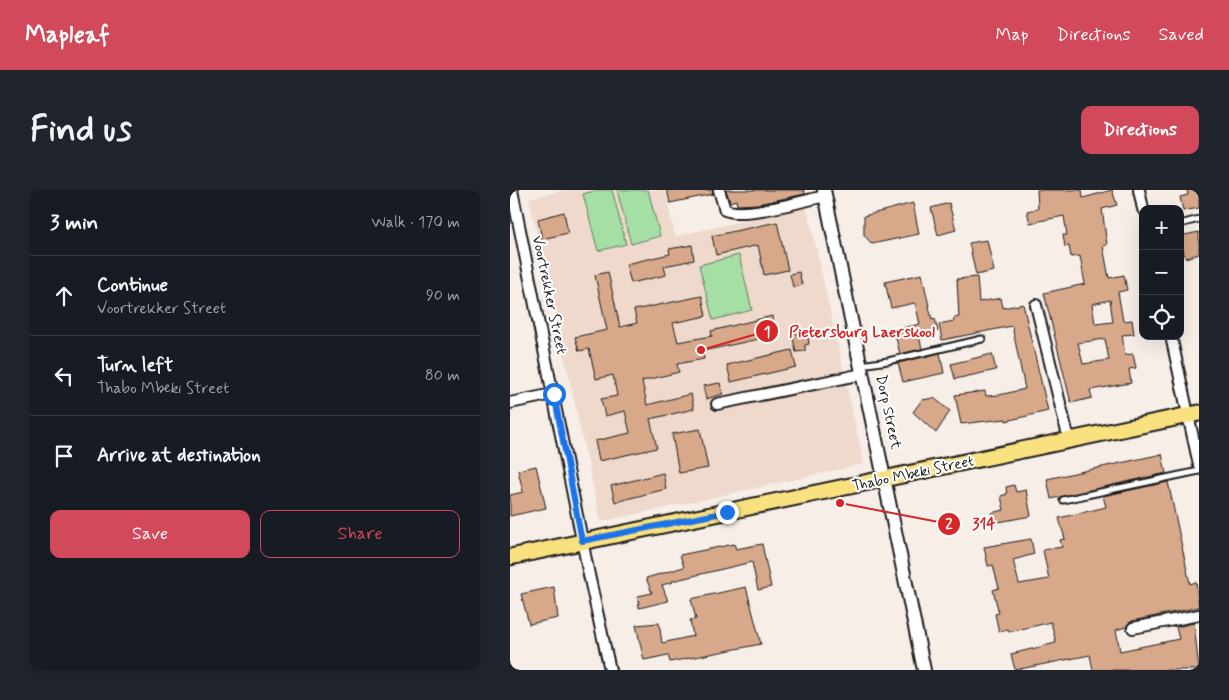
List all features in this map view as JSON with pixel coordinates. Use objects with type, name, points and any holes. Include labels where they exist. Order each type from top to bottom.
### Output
[{"type":"main road","name":"Thabo Mbeki Street","points":[[510,557],[886,480],[1194,414]]},
{"type":"street","name":"Voortrekker Street","points":[[512,190],[582,541],[610,670]]},
{"type":"street","points":[[719,190],[725,210],[732,213],[824,193]]},
{"type":"street","points":[[1139,190],[1142,205]]},
{"type":"street","name":"Dorp Street","points":[[824,193],[886,480],[924,670]]},
{"type":"street","points":[[1036,305],[1069,440]]},
{"type":"street","points":[[1172,340],[1194,414],[1199,464]]},
{"type":"street","points":[[717,404],[862,369]]},
{"type":"street","points":[[510,403],[554,394]]},
{"type":"street","points":[[1133,628],[1199,615]]},
{"type":"lane","points":[[1184,223],[1199,219]]},
{"type":"lane","points":[[862,369],[982,339]]},
{"type":"lane","points":[[1063,500],[1199,471]]},
{"type":"shaded area","points":[[565,190],[665,190],[675,236],[807,207],[864,464],[601,522],[529,198]]},
{"type":"green space","points":[[598,190],[612,190],[626,244],[598,251],[583,194]]},
{"type":"green space","points":[[617,190],[648,190],[660,236],[631,244]]},
{"type":"green space","points":[[739,255],[752,310],[713,320],[699,265]]},
{"type":"building","points":[[667,190],[712,190],[713,194],[670,203]]},
{"type":"building","points":[[726,190],[804,190],[805,194],[758,204],[737,205],[736,200],[730,202]]},
{"type":"building","points":[[1037,190],[1082,190],[1083,198],[1112,190],[1117,205],[1102,209],[1107,245],[1103,246],[1109,278],[1124,275],[1127,290],[1118,292],[1123,321],[1132,320],[1134,334],[1122,335],[1125,355],[1133,354],[1136,368],[1129,369],[1131,383],[1090,390],[1092,398],[1071,403],[1044,293],[1085,284],[1080,256],[1071,257],[1069,246],[1065,247],[1063,235],[1067,235],[1064,216],[1030,223],[1027,211],[1038,209]],"holes":[[[1110,300],[1113,322],[1095,324],[1092,304]],[[1105,339],[1109,360],[1083,364],[1078,343]]]},
{"type":"building","points":[[1187,190],[1199,190],[1199,208],[1184,211],[1184,205],[1182,205],[1180,197],[1188,195]]},
{"type":"building","points":[[913,203],[919,234],[872,244],[864,235],[864,216]]},
{"type":"building","points":[[949,203],[956,230],[938,235],[931,208]]},
{"type":"building","points":[[564,212],[568,233],[542,239],[538,219]]},
{"type":"building","points":[[777,222],[788,270],[764,275],[758,245],[716,255],[712,236]]},
{"type":"building","points":[[1199,232],[1199,254],[1185,258],[1184,235]]},
{"type":"building","points":[[987,240],[994,271],[976,275],[969,243]]},
{"type":"building","points":[[692,245],[694,260],[664,266],[666,275],[631,283],[626,264],[670,254],[669,249]]},
{"type":"building","points":[[608,272],[620,327],[637,323],[634,310],[702,296],[706,316],[673,323],[678,342],[712,336],[711,331],[772,316],[776,332],[759,336],[759,339],[703,351],[704,359],[677,364],[679,372],[642,381],[647,405],[691,394],[694,409],[650,419],[657,448],[599,461],[595,441],[630,433],[625,411],[605,416],[601,399],[617,396],[613,375],[596,379],[589,349],[579,351],[575,337],[607,330],[595,275]]},
{"type":"building","points":[[799,272],[802,285],[793,287],[790,274]]},
{"type":"building","points":[[922,274],[932,320],[935,319],[938,331],[919,335],[922,349],[900,354],[894,330],[920,324],[915,303],[891,308],[885,282]]},
{"type":"building","points":[[977,277],[979,302],[1001,298],[1003,308],[1023,304],[1048,411],[1006,421],[1006,419],[961,424],[955,395],[985,391],[986,396],[999,395],[1025,389],[1012,326],[942,340],[939,324],[954,321],[954,318],[959,317],[957,279]]},
{"type":"building","points":[[807,331],[809,344],[805,345],[805,351],[796,352],[792,334]]},
{"type":"building","points":[[792,350],[796,367],[731,382],[727,365]]},
{"type":"building","points":[[940,353],[944,373],[903,382],[898,363]]},
{"type":"building","points":[[992,354],[996,370],[955,379],[951,364]]},
{"type":"building","points":[[720,383],[723,394],[706,399],[703,386]]},
{"type":"building","points":[[934,398],[950,411],[936,433],[913,412],[922,400]]},
{"type":"building","points":[[700,429],[708,468],[679,473],[672,434]]},
{"type":"building","points":[[1162,454],[1166,473],[1051,499],[1047,479]]},
{"type":"building","points":[[536,466],[546,508],[510,516],[510,495],[523,492],[518,470]]},
{"type":"building","points":[[663,473],[666,489],[615,502],[611,486]]},
{"type":"building","points":[[1168,482],[1190,584],[1196,582],[1199,607],[1132,621],[1126,627],[1116,630],[1120,651],[1179,639],[1176,627],[1194,623],[1199,670],[1093,670],[1090,655],[1015,670],[1011,654],[1056,643],[1051,622],[1009,632],[1008,629],[999,632],[995,614],[999,613],[993,590],[999,588],[993,565],[988,566],[984,547],[1031,539],[1034,554],[1013,560],[1019,584],[1049,579],[1043,550],[1062,547],[1060,540],[1065,539],[1059,518],[1106,507],[1103,496]]},
{"type":"building","points":[[1014,485],[1016,492],[1026,490],[1031,516],[993,523],[991,513],[1004,510],[1001,496],[1007,494],[1006,487]]},
{"type":"building","points":[[734,544],[736,549],[762,544],[771,587],[758,590],[752,562],[662,585],[668,601],[639,608],[638,596],[652,593],[646,578],[684,567],[680,555]]},
{"type":"building","points":[[554,587],[558,618],[529,624],[521,594]]},
{"type":"building","points":[[746,587],[761,644],[670,662],[668,655],[644,660],[636,625],[659,623],[662,643],[693,636],[690,620],[696,619],[691,599]]},
{"type":"place","name":"Pietersburg Laerskool","points":[[701,350]]},
{"type":"place","name":"314","points":[[840,503]]},
{"type":"route","points":[[554,394],[582,541],[727,512]]}]
